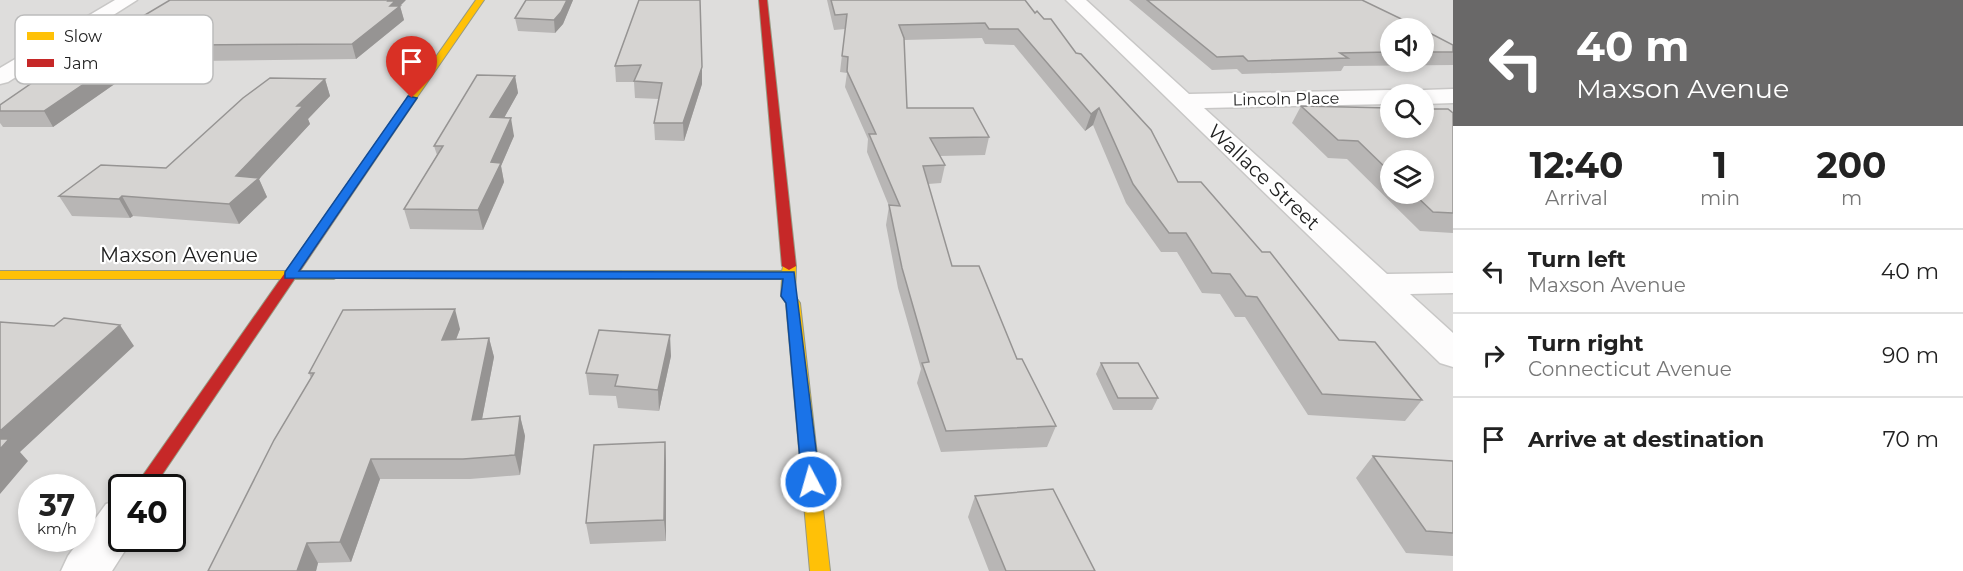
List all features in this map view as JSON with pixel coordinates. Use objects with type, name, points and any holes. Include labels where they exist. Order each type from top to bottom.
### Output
[{"type":"street","points":[[103,15],[128,0]]},
{"type":"street","points":[[153,474],[480,0]]},
{"type":"street","points":[[763,0],[790,275],[788,296],[793,303],[820,571]]},
{"type":"street","name":"Wallace Street","points":[[1075,0],[1453,354]]},
{"type":"street","points":[[0,77],[15,68]]},
{"type":"street","points":[[1434,97],[1453,96]]},
{"type":"street","name":"Lincoln Place","points":[[1182,101],[1380,97]]},
{"type":"street","name":"Maxson Avenue","points":[[0,275],[790,275]]},
{"type":"street","points":[[1379,284],[1453,283]]},
{"type":"street","points":[[85,571],[108,538]]},
{"type":"shaded area","points":[[0,0],[1453,0],[1453,571],[0,571]]},
{"type":"building","points":[[170,0],[389,0],[395,1],[390,6],[400,6],[352,44],[213,45],[213,15],[145,15]]},
{"type":"building","points":[[526,0],[567,0],[554,20],[515,18]]},
{"type":"building","points":[[639,0],[700,0],[702,67],[683,123],[654,123],[662,83],[634,81],[641,65],[615,66]]},
{"type":"building","points":[[831,0],[1025,0],[1035,13],[1037,11],[1044,19],[1051,19],[1076,53],[1081,54],[1151,130],[1178,182],[1201,182],[1262,252],[1270,252],[1339,340],[1375,342],[1422,400],[1322,394],[1257,297],[1246,296],[1230,274],[1212,273],[1186,233],[1169,233],[1133,184],[1099,108],[1091,114],[1018,29],[989,29],[985,23],[899,25],[904,38],[907,108],[973,108],[989,137],[930,138],[945,165],[923,166],[952,266],[979,266],[1017,359],[1022,359],[1056,426],[946,431],[922,363],[929,362],[902,268],[889,205],[900,206],[869,134],[876,134],[847,71],[848,57],[842,56],[847,14],[835,15]]},
{"type":"building","points":[[1147,0],[1362,0],[1399,18],[1380,18],[1380,52],[1340,53],[1348,58],[1248,61],[1243,56],[1217,57]]},
{"type":"building","points":[[1434,35],[1453,45],[1453,52],[1434,52]]},
{"type":"building","points":[[477,75],[515,76],[490,117],[511,118],[491,162],[501,163],[478,210],[404,209],[443,146],[434,146]]},
{"type":"building","points":[[270,78],[325,79],[297,106],[303,106],[236,176],[259,178],[229,204],[122,196],[119,199],[59,196],[101,165],[166,168],[243,98]]},
{"type":"building","points":[[31,84],[84,84],[44,111],[0,111],[0,105]]},
{"type":"building","points":[[1301,106],[1380,108],[1380,138],[1434,138],[1434,109],[1448,109],[1453,113],[1453,213],[1433,212],[1425,204],[1434,204],[1434,150],[1380,150],[1380,162],[1358,141],[1338,140]]},
{"type":"building","points":[[455,309],[442,340],[489,338],[472,420],[520,416],[515,455],[463,459],[371,459],[340,542],[307,543],[297,571],[208,571],[274,440],[314,373],[309,373],[343,310]]},
{"type":"building","points":[[64,318],[120,325],[0,431],[0,322],[54,326]]},
{"type":"building","points":[[599,330],[670,335],[658,390],[615,386],[618,375],[586,373]]},
{"type":"building","points":[[1101,363],[1138,363],[1158,398],[1118,398]]},
{"type":"building","points":[[0,439],[9,439],[0,449]]},
{"type":"building","points":[[665,442],[664,520],[586,523],[594,445]]},
{"type":"building","points":[[1373,456],[1453,461],[1453,533],[1426,531]]},
{"type":"building","points":[[1053,489],[1095,571],[1006,571],[975,496]]},
{"type":"traffic: slow","points":[[412,98],[480,0]]},
{"type":"traffic: slow","points":[[789,266],[788,296],[793,303],[820,571]]},
{"type":"traffic: slow","points":[[0,275],[334,275]]},
{"type":"traffic: slow","points":[[600,275],[790,275]]},
{"type":"traffic: jam","points":[[763,0],[789,266]]},
{"type":"traffic: jam","points":[[153,474],[412,98]]},
{"type":"traffic: jam","points":[[334,275],[600,275]]},
{"type":"route","points":[[412,98],[289,275],[790,275],[788,296],[793,303],[811,482]]}]
